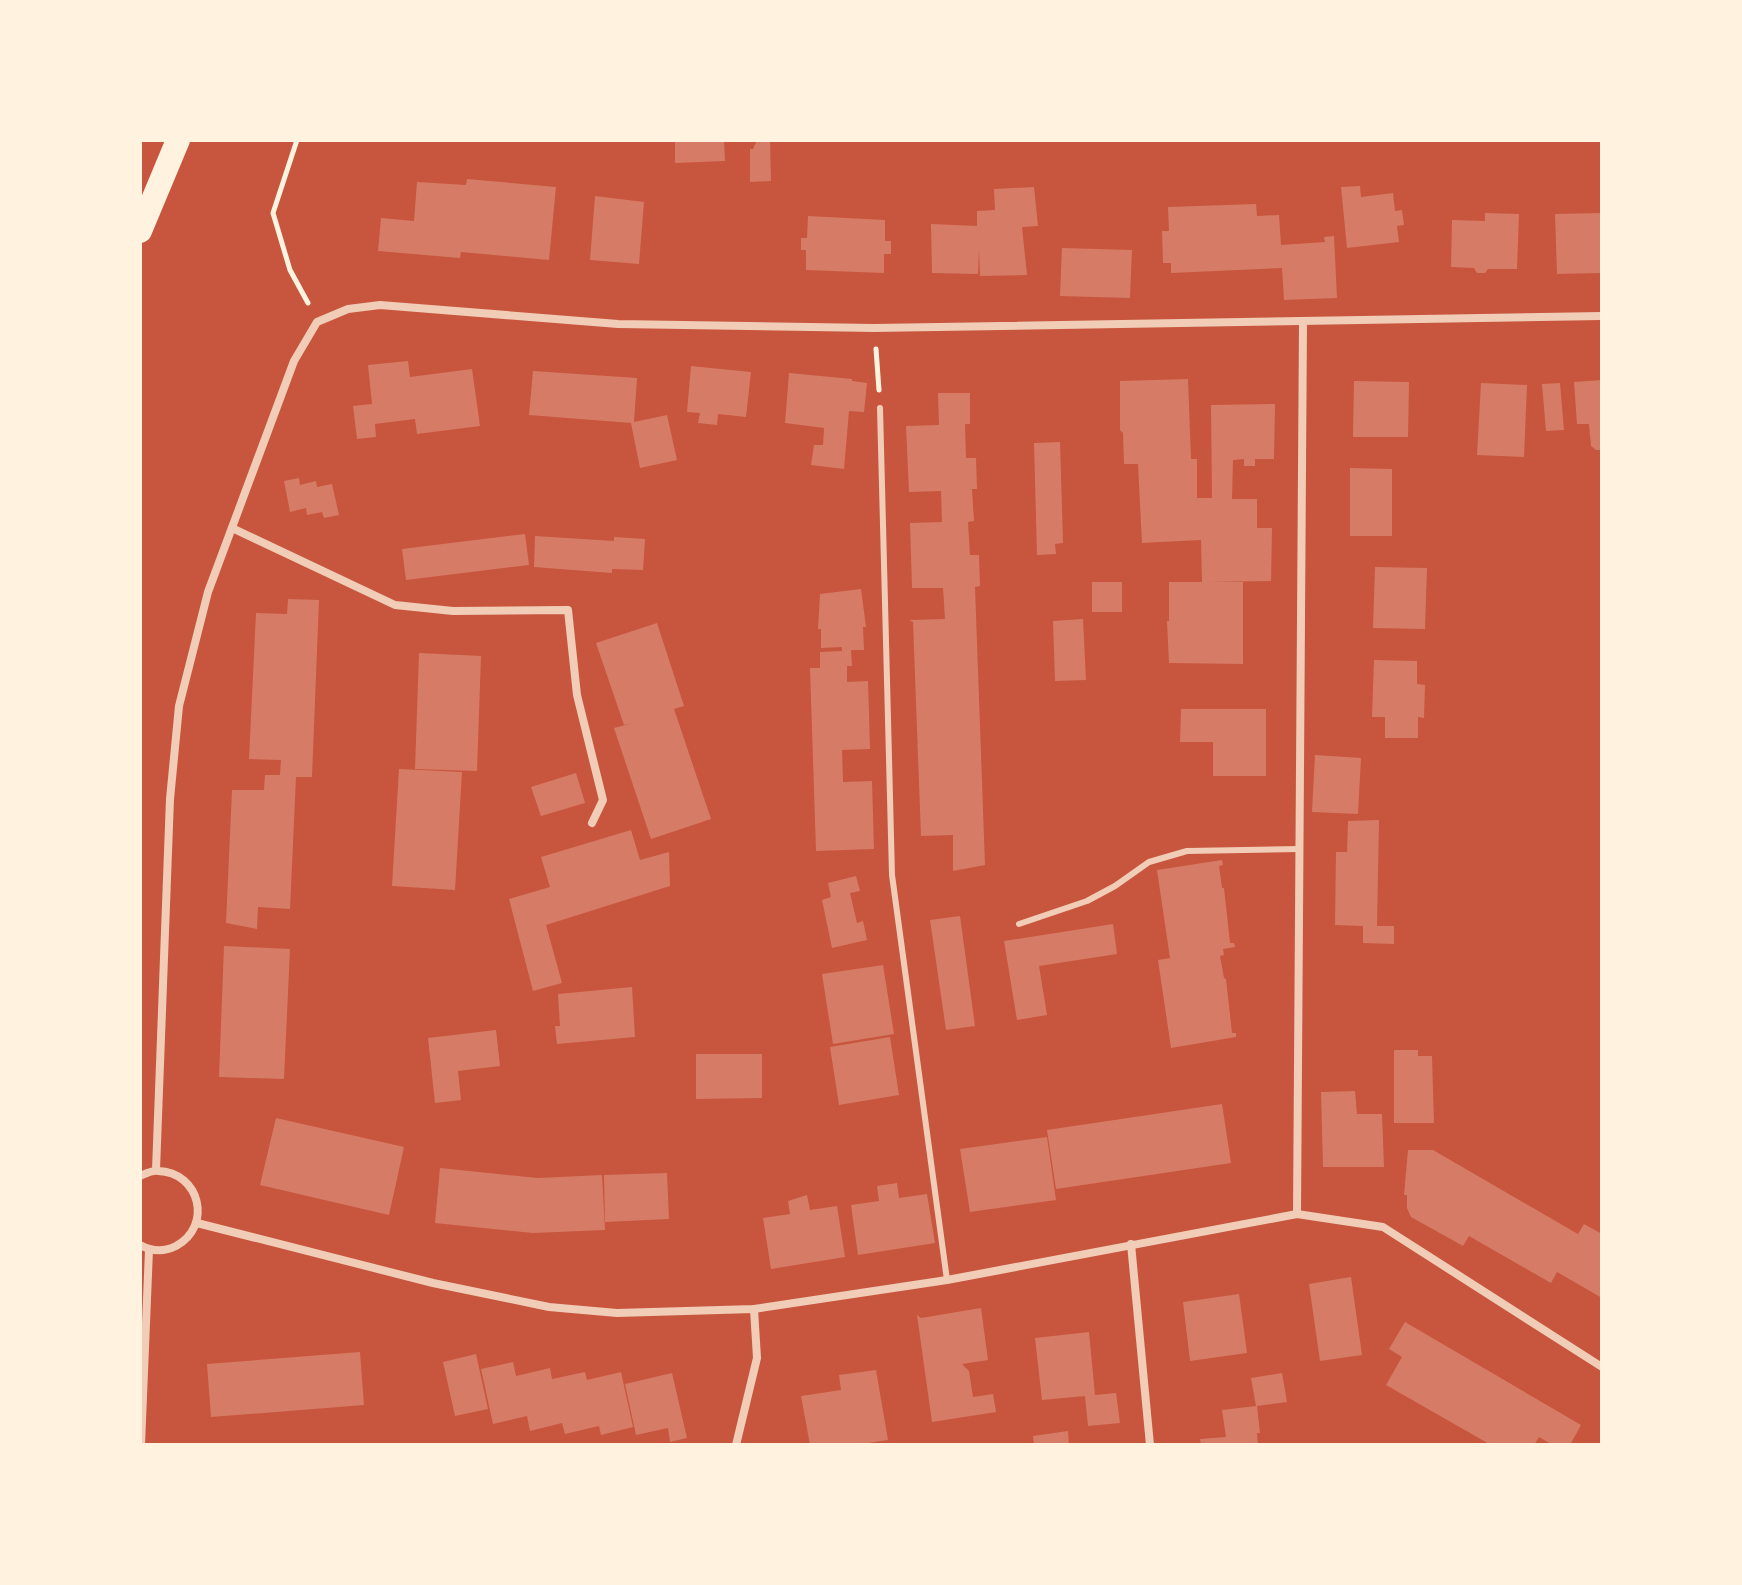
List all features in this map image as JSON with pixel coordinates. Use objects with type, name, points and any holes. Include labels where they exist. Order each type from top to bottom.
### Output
[{"type":"highway","points":[[140,231],[178,140]]},
{"type":"street","points":[[156,1170],[170,799],[179,706],[208,592],[294,361],[317,322],[348,309],[380,305],[618,324],[874,328],[1602,316]]},
{"type":"street","points":[[1297,1214],[1303,321]]},
{"type":"street","points":[[232,528],[395,605],[453,611],[568,610],[577,695],[603,800],[592,823]]},
{"type":"street","points":[[140,1176],[156,1170],[181,1177],[197,1197],[197,1223],[187,1240],[169,1250],[149,1250],[140,1245]]},
{"type":"street","points":[[197,1223],[433,1283],[549,1307],[617,1313],[754,1309],[947,1280],[1297,1214],[1383,1227],[1602,1367]]},
{"type":"street","points":[[1131,1244],[1150,1445]]},
{"type":"street","points":[[141,1445],[149,1250]]},
{"type":"street","points":[[736,1445],[757,1358],[754,1309]]},
{"type":"lane","points":[[880,408],[892,875],[947,1280]]},
{"type":"lane","points":[[1019,924],[1087,901],[1149,862],[1187,851],[1300,849]]},
{"type":"path","points":[[297,140],[273,213],[290,270],[317,322]]},
{"type":"path","points":[[874,328],[880,408]]},
{"type":"building","points":[[675,140],[724,140],[725,161],[675,163]]},
{"type":"building","points":[[757,140],[770,140],[771,181],[750,182],[750,149]]},
{"type":"building","points":[[467,179],[556,187],[549,260],[461,252],[460,258],[378,251],[381,218],[414,221],[417,182],[466,185]]},
{"type":"building","points":[[1360,186],[1361,197],[1393,193],[1395,211],[1402,210],[1404,225],[1397,226],[1399,242],[1347,248],[1341,187]]},
{"type":"building","points":[[1034,187],[1038,226],[1022,227],[1027,275],[980,276],[979,249],[978,274],[932,273],[931,224],[977,226],[977,211],[995,210],[994,189]]},
{"type":"building","points":[[595,196],[644,202],[639,264],[590,260]]},
{"type":"building","points":[[1256,204],[1257,216],[1279,215],[1281,245],[1325,242],[1324,237],[1334,236],[1337,298],[1284,300],[1282,268],[1171,273],[1171,263],[1163,263],[1162,231],[1169,231],[1168,207]]},
{"type":"building","points":[[1485,213],[1519,214],[1517,269],[1488,269],[1485,273],[1477,273],[1474,268],[1451,267],[1452,220],[1485,221]]},
{"type":"building","points":[[1602,213],[1602,273],[1557,274],[1555,214]]},
{"type":"building","points":[[808,216],[885,220],[885,241],[891,241],[891,254],[884,254],[884,273],[806,270],[806,250],[801,250],[801,238],[807,238]]},
{"type":"building","points":[[1062,248],[1132,250],[1130,298],[1060,296]]},
{"type":"building","points":[[408,361],[410,377],[472,369],[480,426],[417,434],[415,419],[375,424],[376,437],[357,439],[353,406],[372,404],[368,365]]},
{"type":"building","points":[[691,366],[751,372],[746,417],[718,414],[717,425],[698,423],[700,413],[687,412]]},
{"type":"building","points":[[533,371],[637,378],[634,422],[667,415],[677,460],[640,468],[631,423],[529,415]]},
{"type":"building","points":[[789,373],[867,383],[864,412],[849,411],[844,469],[811,465],[814,445],[823,445],[824,428],[785,423]]},
{"type":"building","points":[[1188,379],[1191,459],[1197,459],[1197,498],[1212,498],[1211,405],[1275,404],[1274,459],[1255,459],[1255,466],[1244,466],[1244,459],[1233,460],[1232,499],[1257,499],[1257,528],[1272,528],[1271,581],[1207,582],[1243,582],[1243,664],[1169,663],[1169,582],[1202,582],[1201,540],[1142,543],[1138,464],[1124,464],[1120,381]]},
{"type":"building","points":[[1602,380],[1602,450],[1596,450],[1591,446],[1589,424],[1577,424],[1574,382]]},
{"type":"building","points":[[1354,381],[1409,382],[1408,437],[1353,437]]},
{"type":"building","points":[[1481,383],[1527,385],[1524,457],[1477,455]]},
{"type":"building","points":[[1560,383],[1564,430],[1546,431],[1542,384]]},
{"type":"building","points":[[938,393],[970,393],[970,424],[965,424],[966,458],[976,458],[977,489],[972,489],[974,521],[968,522],[970,555],[979,555],[980,586],[975,587],[985,865],[953,871],[953,835],[921,836],[913,622],[909,620],[945,619],[943,588],[912,588],[910,523],[942,522],[941,491],[909,492],[906,426],[939,425]]},
{"type":"building","points":[[1060,442],[1063,543],[1055,544],[1056,554],[1037,555],[1034,443]]},
{"type":"building","points":[[1350,468],[1392,469],[1392,536],[1350,536]]},
{"type":"building","points":[[299,478],[300,485],[316,481],[317,487],[332,484],[339,515],[324,518],[322,512],[307,515],[306,508],[290,512],[284,481]]},
{"type":"building","points":[[525,534],[529,565],[406,580],[402,549]]},
{"type":"building","points":[[535,536],[614,541],[614,537],[645,539],[643,570],[612,569],[612,573],[534,567]]},
{"type":"building","points":[[1375,567],[1427,568],[1425,629],[1373,628]]},
{"type":"building","points":[[1092,582],[1122,582],[1122,612],[1092,612]]},
{"type":"building","points":[[861,589],[866,627],[863,627],[864,650],[851,650],[852,666],[847,666],[847,682],[868,681],[870,749],[842,750],[843,782],[872,781],[874,849],[816,851],[810,668],[820,668],[820,652],[842,651],[842,647],[821,648],[821,629],[818,629],[820,594]]},
{"type":"building","points":[[288,599],[319,600],[312,777],[296,777],[290,909],[258,907],[257,929],[226,923],[232,790],[264,790],[265,775],[280,775],[281,760],[249,759],[256,613],[287,614]]},
{"type":"building","points":[[1083,619],[1086,680],[1055,681],[1053,621]]},
{"type":"building","points":[[657,623],[684,706],[674,709],[711,819],[651,839],[614,728],[633,723],[624,725],[596,643]]},
{"type":"building","points":[[419,653],[481,656],[477,771],[415,769]]},
{"type":"building","points":[[1374,660],[1417,661],[1417,684],[1425,685],[1424,718],[1418,717],[1418,738],[1385,738],[1385,717],[1372,717]]},
{"type":"building","points":[[1181,709],[1266,709],[1266,776],[1213,776],[1213,742],[1180,742]]},
{"type":"building","points":[[1315,755],[1361,758],[1358,814],[1312,812]]},
{"type":"building","points":[[399,769],[462,772],[455,890],[392,886]]},
{"type":"building","points":[[576,773],[585,803],[541,816],[531,787]]},
{"type":"building","points":[[1379,820],[1377,926],[1394,926],[1394,944],[1363,943],[1363,926],[1335,925],[1336,852],[1347,852],[1348,821]]},
{"type":"building","points":[[631,830],[640,860],[669,852],[670,886],[546,925],[562,983],[533,991],[509,899],[550,887],[541,857]]},
{"type":"building","points":[[1222,860],[1223,865],[1219,866],[1230,943],[1234,943],[1235,947],[1223,949],[1224,955],[1220,956],[1232,1033],[1236,1033],[1236,1037],[1171,1048],[1158,960],[1170,958],[1157,870]]},
{"type":"building","points":[[856,876],[860,891],[850,893],[857,923],[863,921],[867,940],[832,948],[822,900],[831,897],[828,883]]},
{"type":"building","points":[[960,916],[975,1026],[946,1030],[930,920]]},
{"type":"building","points":[[1113,924],[1117,954],[1039,966],[1047,1015],[1017,1020],[1004,941]]},
{"type":"building","points":[[224,946],[290,949],[284,1079],[219,1077]]},
{"type":"building","points":[[883,965],[894,1034],[833,1044],[822,974]]},
{"type":"building","points":[[632,987],[635,1037],[557,1044],[555,1026],[560,1026],[558,994]]},
{"type":"building","points":[[496,1030],[500,1066],[458,1071],[461,1100],[435,1103],[428,1038]]},
{"type":"building","points":[[890,1037],[899,1095],[839,1105],[830,1047]]},
{"type":"building","points":[[1394,1050],[1418,1050],[1418,1056],[1432,1056],[1434,1123],[1394,1123]]},
{"type":"building","points":[[696,1054],[762,1054],[762,1098],[696,1099]]},
{"type":"building","points":[[1355,1091],[1357,1114],[1382,1114],[1384,1167],[1323,1167],[1321,1092]]},
{"type":"building","points":[[1222,1104],[1231,1163],[1056,1189],[1047,1130]]},
{"type":"building","points":[[276,1118],[404,1147],[389,1215],[260,1185]]},
{"type":"building","points":[[1047,1137],[1056,1200],[970,1212],[960,1149]]},
{"type":"building","points":[[1408,1150],[1433,1150],[1578,1234],[1584,1224],[1602,1234],[1602,1298],[1557,1272],[1551,1283],[1469,1236],[1463,1246],[1411,1217],[1407,1195],[1404,1195]]},
{"type":"building","points":[[440,1168],[538,1178],[602,1175],[605,1230],[533,1233],[435,1223]]},
{"type":"building","points":[[667,1173],[669,1219],[605,1222],[604,1175]]},
{"type":"building","points":[[897,1183],[899,1198],[927,1194],[935,1243],[858,1255],[851,1205],[879,1201],[877,1186]]},
{"type":"building","points":[[807,1195],[810,1210],[837,1206],[845,1257],[771,1269],[763,1218],[790,1214],[788,1201]]},
{"type":"building","points":[[1351,1277],[1362,1355],[1320,1361],[1309,1284]]},
{"type":"building","points":[[1239,1294],[1247,1353],[1190,1361],[1183,1302]]},
{"type":"building","points":[[981,1308],[988,1360],[962,1364],[969,1371],[973,1397],[993,1394],[996,1412],[932,1422],[917,1315],[921,1318]]},
{"type":"building","points":[[1405,1322],[1581,1425],[1570,1445],[1553,1445],[1539,1437],[1534,1445],[1491,1445],[1386,1385],[1402,1357],[1389,1349]]},
{"type":"building","points":[[1089,1332],[1095,1395],[1116,1393],[1120,1423],[1088,1426],[1085,1396],[1042,1400],[1035,1338]]},
{"type":"building","points":[[360,1352],[364,1405],[211,1417],[207,1364]]},
{"type":"building","points":[[476,1354],[488,1409],[455,1416],[443,1362]]},
{"type":"building","points":[[513,1362],[516,1376],[550,1368],[552,1379],[585,1372],[587,1380],[621,1372],[633,1427],[601,1435],[599,1426],[565,1434],[562,1423],[530,1431],[527,1416],[493,1424],[481,1369]]},
{"type":"building","points":[[876,1370],[888,1440],[855,1445],[810,1445],[801,1396],[841,1390],[839,1375]]},
{"type":"building","points":[[672,1373],[687,1438],[670,1442],[668,1428],[636,1435],[625,1384]]},
{"type":"building","points":[[1282,1373],[1287,1402],[1257,1406],[1258,1445],[1201,1445],[1200,1439],[1226,1437],[1222,1410],[1256,1406],[1251,1378]]},
{"type":"building","points":[[1068,1431],[1069,1445],[1034,1445],[1033,1436]]}]
